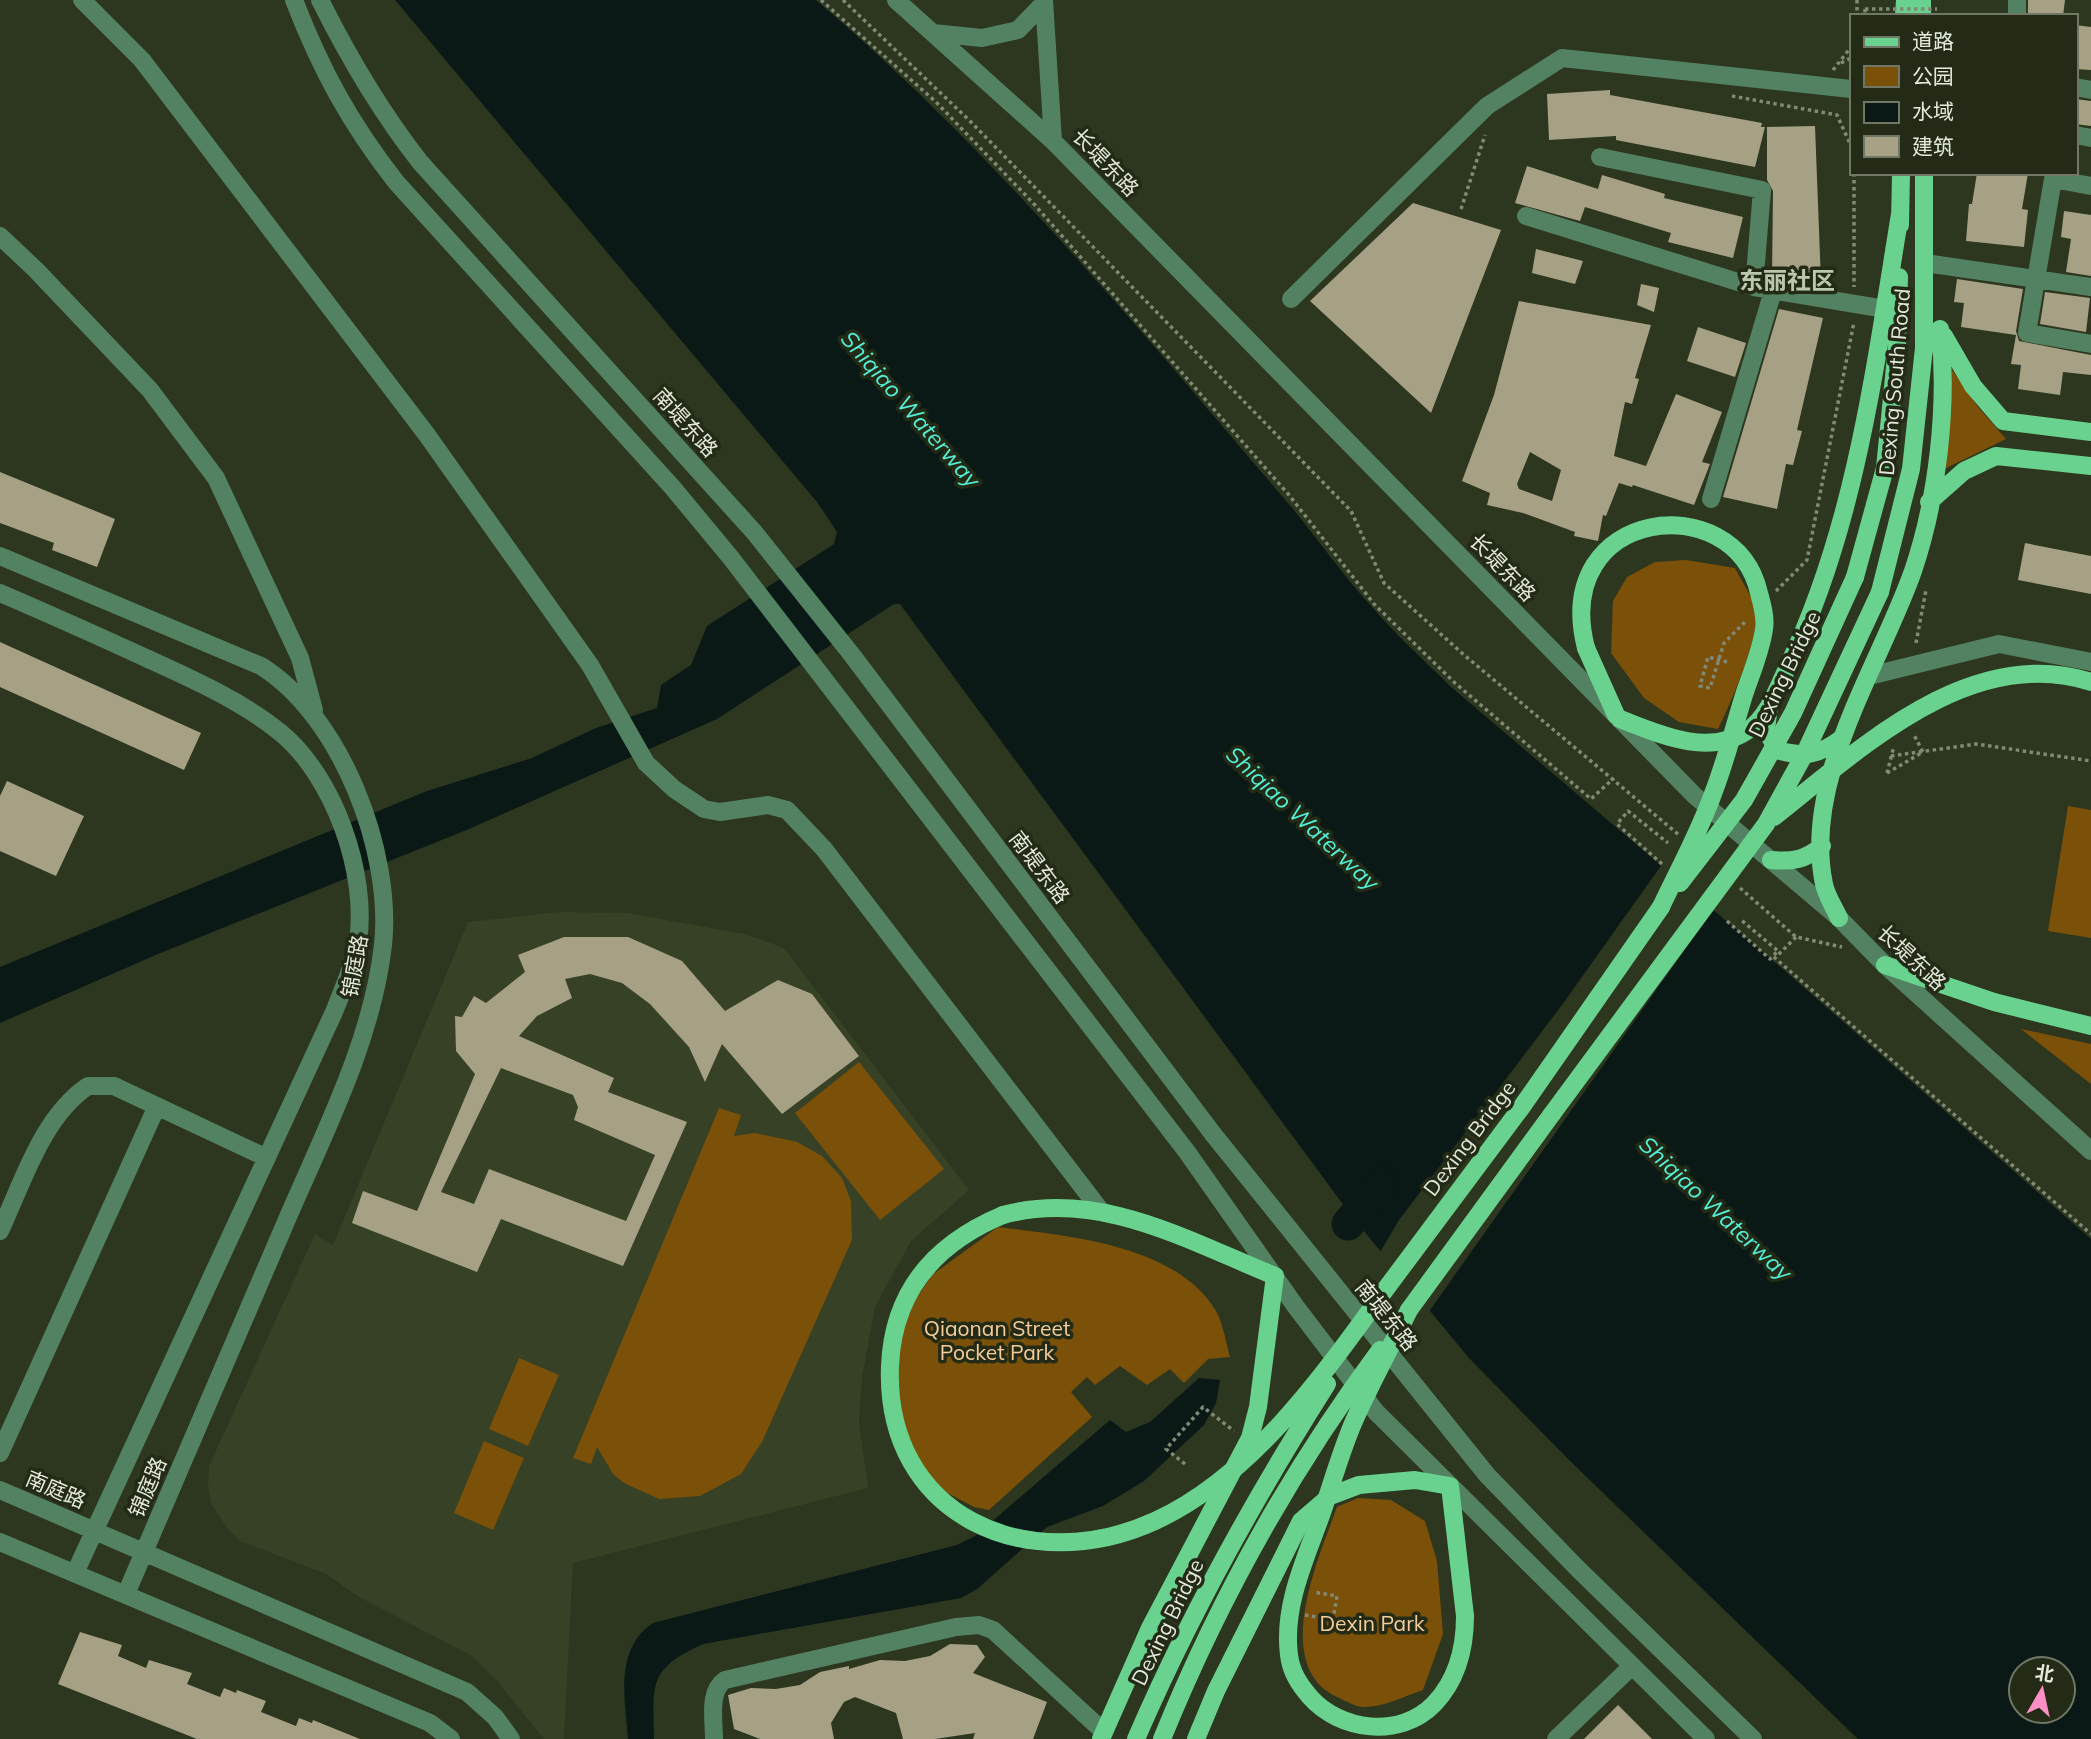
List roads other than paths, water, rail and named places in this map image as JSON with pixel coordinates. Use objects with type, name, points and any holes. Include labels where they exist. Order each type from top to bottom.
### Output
[{"type":"main road","name":"Dexing South Road","points":[[1855,577],[1885,468],[1897,347],[1901,175]]},
{"type":"main road","name":"Dexing South Road","points":[[1880,592],[1911,469],[1926,299],[1924,175]]},
{"type":"main road","points":[[1842,738],[1811,755],[1795,755],[1777,750],[1766,729],[1769,708],[1800,642],[1843,521],[1869,403],[1900,214]]},
{"type":"main road","points":[[1926,299],[1973,386],[2003,421],[2091,432]]},
{"type":"main road","points":[[1839,918],[1824,885],[1822,822],[1842,738],[1914,569],[1929,502],[1944,388],[1940,329]]},
{"type":"main road","points":[[1929,502],[1964,471],[1996,456],[2091,467]]},
{"type":"main road","points":[[1661,907],[1714,793],[1765,628],[1756,576],[1733,547],[1681,526],[1658,524],[1637,530],[1611,544],[1589,577],[1582,598],[1586,648],[1618,717],[1690,742],[1714,743],[1746,731],[1769,708]]},
{"type":"main road","name":"Dexing Bridge","points":[[1136,1739],[1203,1597],[1261,1489],[1381,1294],[1529,1097],[1661,907],[1744,800],[1793,713],[1855,577]]},
{"type":"main road","name":"Dexing Bridge","points":[[1162,1739],[1204,1643],[1281,1497],[1321,1431],[1766,824],[1804,755],[1880,592]]},
{"type":"main road","points":[[1766,824],[1841,764],[1936,699],[1971,684],[2033,675],[2091,682]]},
{"type":"main road","points":[[1771,860],[1792,862],[1811,856],[1822,846]]},
{"type":"main road","points":[[1880,960],[1994,1002],[2091,1026]]},
{"type":"main road","points":[[1103,1735],[1150,1628],[1250,1438],[1258,1408],[1275,1276],[1158,1227],[1101,1210],[1051,1206],[1003,1215],[971,1229],[948,1245],[912,1285],[896,1324],[891,1350],[889,1391],[894,1421],[905,1453],[922,1480],[967,1518],[992,1530],[1028,1540],[1052,1542],[1097,1539],[1154,1521],[1181,1507],[1264,1442],[1319,1380],[1381,1294]]},
{"type":"main road","points":[[1196,1739],[1216,1691],[1301,1521],[1331,1496],[1359,1485],[1415,1480],[1450,1486],[1465,1616],[1461,1657],[1433,1705],[1417,1716],[1370,1728],[1348,1723],[1320,1708],[1296,1680],[1289,1657],[1289,1614],[1300,1573],[1354,1422],[1409,1310]]},
{"type":"street","points":[[82,0],[142,60],[428,435],[590,665],[646,763],[674,789],[704,809],[720,812],[775,806],[787,810],[805,827],[1101,1210]]},
{"type":"street","points":[[295,0],[326,76],[374,153],[673,488],[731,558],[819,669],[1179,1141],[1376,1412],[1706,1739]]},
{"type":"street","name":"南堤东路","points":[[320,0],[371,95],[420,162],[754,533],[852,655],[1213,1134],[1442,1421],[1487,1475],[1578,1569],[1754,1739]]},
{"type":"street","name":"长堤东路","points":[[896,0],[1053,141],[1695,796],[1839,918],[1880,960],[2091,1150]]},
{"type":"street","points":[[933,33],[982,38],[1018,30],[1044,2]]},
{"type":"street","points":[[1044,2],[1053,141]]},
{"type":"street","points":[[1291,299],[1487,106],[1562,58],[1850,89]]},
{"type":"street","points":[[1600,157],[1762,190],[1754,287]]},
{"type":"street","points":[[2091,186],[2053,179],[2027,333],[2090,344],[2091,325]]},
{"type":"street","points":[[1526,216],[1754,287],[1885,309]]},
{"type":"street","points":[[0,236],[150,390],[216,478],[300,658],[315,714]]},
{"type":"street","points":[[1925,263],[2091,287]]},
{"type":"street","points":[[1712,499],[1773,290]]},
{"type":"street","name":"锦庭路","points":[[0,556],[261,666],[284,681],[315,714],[359,803],[371,834],[381,877],[383,943],[378,982],[338,1101],[126,1594]]},
{"type":"street","name":"锦庭路","points":[[0,593],[175,671],[260,716],[284,735],[320,776],[344,832],[357,883],[358,942],[346,981],[75,1573]]},
{"type":"street","points":[[1869,676],[1999,644],[2091,662]]},
{"type":"street","points":[[0,1231],[44,1138],[61,1111],[88,1086],[114,1086],[267,1158]]},
{"type":"street","points":[[0,1453],[157,1106]]},
{"type":"street","name":"南庭路","points":[[0,1490],[95,1530]]},
{"type":"street","name":"锦庭路","points":[[95,1530],[467,1692],[495,1717],[511,1739]]},
{"type":"street","points":[[0,1542],[430,1723],[451,1739]]},
{"type":"street","points":[[714,1739],[715,1693],[718,1685],[725,1680],[956,1627],[979,1625],[1000,1636],[1103,1735]]},
{"type":"street","points":[[1556,1739],[1632,1666]]},
{"type":"water","name":"Shiqiao Waterway","points":[[395,0],[816,0],[880,56],[1001,176],[1172,367],[1282,496],[1360,594],[1450,686],[1792,977],[2091,1239],[2091,1739],[1858,1739],[1568,1459],[1469,1358],[1353,1218],[900,604],[894,604],[717,719],[469,829],[158,954],[0,1023],[0,967],[427,791],[532,758],[596,728],[657,708],[661,685],[691,665],[707,626],[834,544],[837,532],[817,502]]},
{"type":"water","points":[[1199,1378],[1220,1380],[1216,1403],[1204,1425],[1144,1481],[1103,1506],[1047,1527],[977,1589],[961,1598],[703,1644],[685,1653],[663,1670],[655,1691],[654,1739],[628,1739],[624,1692],[627,1661],[632,1646],[653,1623],[957,1545],[975,1536],[1110,1420],[1126,1432],[1150,1422]]},
{"type":"waterway","points":[[1348,1224],[1382,1184]]},
{"type":"district","name":"东丽社区","points":[[1787,280]]},
{"type":"park label","name":"Qiaonan Street Pocket Park","points":[[997,1340]]},
{"type":"park label","name":"Dexin Park","points":[[1372,1623]]}]
